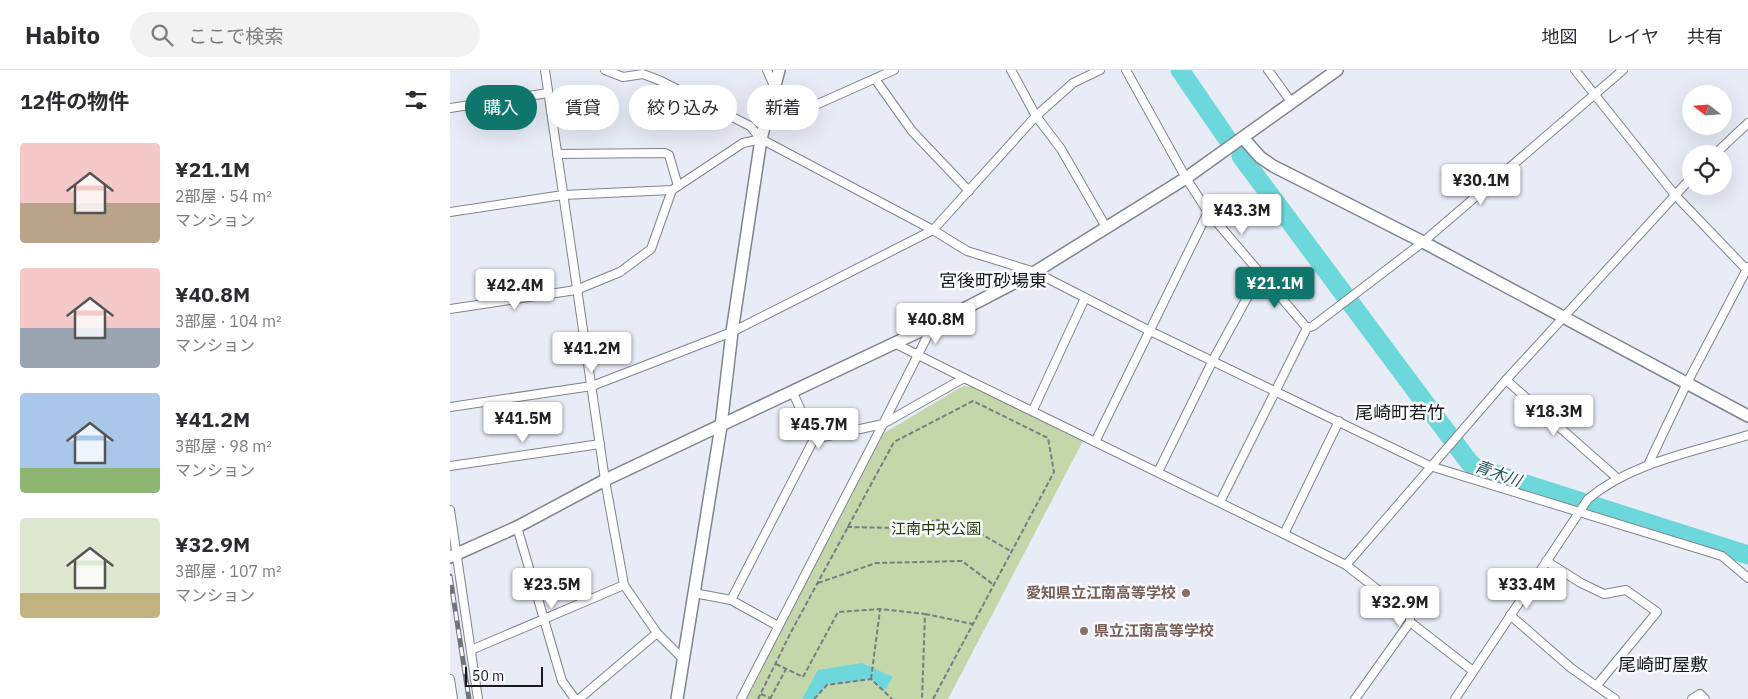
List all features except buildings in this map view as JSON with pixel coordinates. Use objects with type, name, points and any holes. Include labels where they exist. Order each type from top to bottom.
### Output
[{"type":"street","points":[[545,70],[547,85]]},
{"type":"street","points":[[605,70],[623,77],[644,72],[750,126],[761,138],[933,230],[967,251],[1035,272],[1150,331],[1276,390],[1430,466],[1580,509],[1722,556],[1748,578]]},
{"type":"street","points":[[767,70],[774,85]]},
{"type":"street","points":[[774,85],[779,70]]},
{"type":"street","points":[[819,104],[894,70]]},
{"type":"street","points":[[1011,70],[1036,116],[1061,149],[1106,227]]},
{"type":"street","points":[[450,407],[592,386],[732,332],[933,230],[1036,116],[1073,83],[1100,70]]},
{"type":"street","points":[[1126,70],[1186,178],[1208,212],[1306,328]]},
{"type":"street","points":[[1268,70],[1292,103]]},
{"type":"street","points":[[453,555],[517,526],[605,480],[793,393],[933,325],[1035,272],[1186,178],[1244,139],[1337,70]]},
{"type":"street","points":[[1575,70],[1675,195],[1747,268],[1648,465]]},
{"type":"street","points":[[1220,502],[1306,328],[1313,326],[1343,304],[1423,242],[1624,70]]},
{"type":"street","points":[[875,79],[912,131],[969,191]]},
{"type":"street","points":[[450,108],[547,93]]},
{"type":"street","points":[[1725,145],[1748,123]]},
{"type":"street","points":[[553,130],[605,480],[624,585],[657,633],[684,660]]},
{"type":"street","points":[[677,699],[721,426],[732,332],[763,130]]},
{"type":"street","points":[[450,212],[563,195],[675,188],[743,143],[761,138]]},
{"type":"street","points":[[1244,139],[1260,157],[1273,166],[1423,242],[1748,416]]},
{"type":"street","points":[[450,309],[576,290],[620,272],[651,249],[675,188],[669,155],[665,153],[557,154]]},
{"type":"street","points":[[1346,565],[1506,380],[1682,188]]},
{"type":"street","points":[[1095,442],[1208,212]]},
{"type":"street","points":[[1158,472],[1213,360],[1260,274]]},
{"type":"street","points":[[1033,410],[1086,298]]},
{"type":"street","points":[[741,699],[933,325]]},
{"type":"street","points":[[894,343],[1346,565],[1410,615],[1410,622],[1360,697]]},
{"type":"street","points":[[731,600],[814,440],[883,424],[964,378]]},
{"type":"street","points":[[1506,380],[1618,478]]},
{"type":"street","points":[[793,393],[814,440]]},
{"type":"street","points":[[1284,534],[1339,421]]},
{"type":"street","points":[[1455,699],[1588,499],[1618,478],[1648,465],[1748,435]]},
{"type":"street","points":[[450,466],[600,444]]},
{"type":"street","points":[[450,510],[453,555],[478,699]]},
{"type":"street","points":[[517,526],[562,681],[577,699],[657,633]]},
{"type":"street","points":[[1546,561],[1581,583],[1604,594],[1626,590],[1657,612],[1597,685]]},
{"type":"street","points":[[471,650],[624,585]]},
{"type":"street","points":[[694,593],[731,600],[778,626]]},
{"type":"street","points":[[1510,615],[1571,668],[1615,699]]},
{"type":"street","points":[[1410,622],[1473,671]]},
{"type":"street","points":[[450,679],[453,699]]},
{"type":"street","points":[[1692,699],[1700,694],[1705,699]]},
{"type":"path","points":[[758,699],[894,442],[973,401],[1048,438],[1054,472],[933,699]]},
{"type":"path","points":[[847,528],[899,528],[937,520],[978,532],[1012,552]]},
{"type":"path","points":[[818,583],[876,562],[962,561],[994,585]]},
{"type":"path","points":[[776,664],[803,677],[838,612],[880,609],[924,614],[973,624]]},
{"type":"path","points":[[871,679],[880,609]]},
{"type":"path","points":[[922,699],[924,614]]},
{"type":"path","points":[[761,694],[770,699],[786,669]]},
{"type":"path","points":[[814,699],[827,685],[871,679]]},
{"type":"path","points":[[871,679],[892,699]]},
{"type":"green space","name":"江南中央公園","points":[[963,386],[973,387],[1083,441],[948,699],[745,699],[884,433]]},
{"type":"water","points":[[862,663],[893,677],[884,691],[871,679],[827,685],[814,699],[802,699],[818,670]]},
{"type":"waterway","name":"青木川","points":[[1180,70],[1228,140]]},
{"type":"waterway","name":"青木川","points":[[1241,156],[1469,462],[1476,468],[1748,555]]},
{"type":"railway","points":[[450,576],[469,699]]},
{"type":"place","name":"愛知県立江南高等学校","points":[[1186,593]]},
{"type":"place","name":"県立江南高等学校","points":[[1084,631]]},
{"type":"district","name":"宮後町砂場東","points":[[993,281]]},
{"type":"district","name":"尾崎町若竹","points":[[1400,413]]},
{"type":"district","name":"尾崎町屋敷","points":[[1663,665]]}]
